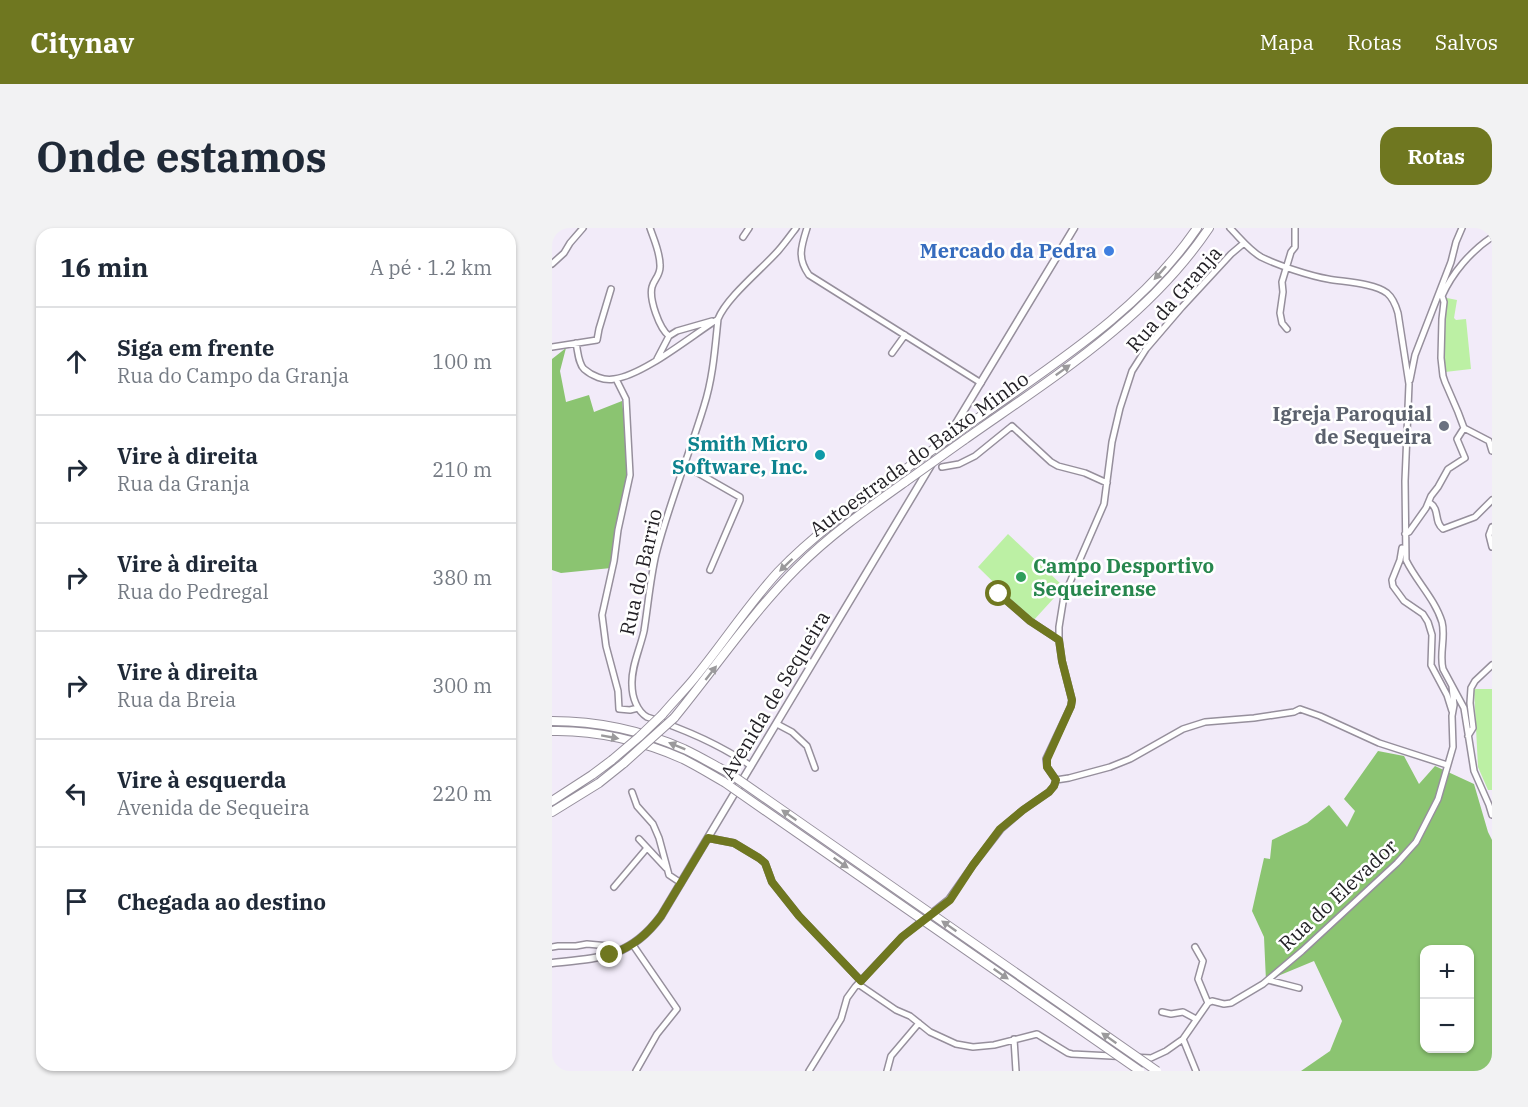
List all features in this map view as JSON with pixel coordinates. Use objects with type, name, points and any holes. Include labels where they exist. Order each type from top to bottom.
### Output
[{"type":"highway","name":"Autoestrada do Baixo Minho","points":[[552,801],[592,776],[639,737],[662,714],[693,680],[744,613],[779,572],[811,541],[914,463],[1081,345],[1118,315],[1179,253],[1197,228]]},
{"type":"highway","name":"Autoestrada do Baixo Minho","points":[[552,812],[599,783],[624,764],[674,718],[758,611],[796,569],[823,544],[849,522],[1088,352],[1126,321],[1187,258],[1209,228]]},
{"type":"highway","points":[[552,721],[631,730],[685,749],[729,773],[1157,1071]]},
{"type":"highway","points":[[552,731],[592,733],[654,748],[684,760],[724,782],[1140,1071]]},
{"type":"main road","name":"Avenida de Sequeira","points":[[552,963],[610,955],[633,945],[652,928],[1074,228]]},
{"type":"street","points":[[552,264],[584,228]]},
{"type":"street","points":[[650,228],[660,264],[659,274],[652,285],[651,296],[660,327],[669,336]]},
{"type":"street","points":[[743,237],[749,228]]},
{"type":"street","points":[[576,343],[583,368],[596,377],[616,379],[629,375],[657,360],[718,320],[731,300],[778,251],[796,228]]},
{"type":"street","points":[[807,228],[802,242],[801,255],[803,266],[809,275],[981,383]]},
{"type":"street","points":[[1230,228],[1259,256],[1286,267],[1325,279],[1371,286],[1385,291],[1398,313],[1409,384],[1405,481],[1406,560],[1441,619],[1443,627],[1441,662],[1464,708],[1474,771],[1492,816]]},
{"type":"street","points":[[1287,329],[1282,323],[1280,313],[1282,282],[1294,247],[1295,228]]},
{"type":"street","points":[[1409,384],[1415,355],[1462,228]]},
{"type":"street","points":[[1430,318],[1437,311],[1448,282],[1481,244],[1492,237]]},
{"type":"street","name":"Rua da Granja","points":[[1056,780],[1047,767],[1047,759],[1072,700],[1059,640],[1064,596],[1104,504],[1112,442],[1132,370],[1182,307],[1244,243]]},
{"type":"street","points":[[552,347],[597,340],[611,289]]},
{"type":"street","points":[[1442,296],[1444,302],[1441,358],[1443,376],[1464,428],[1489,441],[1492,451]]},
{"type":"street","points":[[657,360],[669,336],[676,331],[718,320]]},
{"type":"street","name":"Rua do Barrio","points":[[638,708],[631,684],[648,609],[650,586],[657,553],[705,404],[718,320]]},
{"type":"street","points":[[892,353],[905,335]]},
{"type":"street","points":[[1406,359],[1415,355]]},
{"type":"street","points":[[616,379],[626,399],[630,475],[602,615],[606,646],[618,691],[619,709],[638,708],[647,717],[683,729],[719,746],[751,766]]},
{"type":"street","points":[[942,467],[959,464],[975,456],[1012,426],[1051,462],[1107,483]]},
{"type":"street","points":[[1453,712],[1431,665],[1432,635],[1428,622],[1423,614],[1404,601],[1392,580],[1400,560],[1402,540],[1426,508],[1448,470],[1465,458],[1457,439],[1464,428]]},
{"type":"street","points":[[684,465],[740,497],[710,570]]},
{"type":"street","points":[[1429,502],[1436,509],[1438,524],[1443,529],[1475,516],[1492,500]]},
{"type":"street","points":[[1492,527],[1489,535],[1492,547]]},
{"type":"street","points":[[999,594],[1030,621],[1059,640]]},
{"type":"street","points":[[1468,736],[1473,728],[1471,688],[1492,665]]},
{"type":"street","name":"Rua do Elevador","points":[[1208,1003],[1212,1001],[1224,1005],[1237,1001],[1268,980],[1389,870],[1416,842],[1438,799],[1453,747],[1452,686]]},
{"type":"street","points":[[809,1071],[841,1019],[847,998],[859,983],[902,937],[950,900],[1000,829],[1049,792],[1056,780],[1110,767],[1194,725],[1294,712],[1300,709],[1379,743],[1447,765]]},
{"type":"street","points":[[777,724],[792,732],[807,746],[815,768]]},
{"type":"street","points":[[632,792],[637,806],[653,824],[669,875],[681,883]]},
{"type":"street","points":[[708,838],[734,843],[759,858],[765,863],[772,882],[799,916],[859,983],[896,1010],[910,1016],[930,1032],[957,1044],[973,1047],[994,1045],[1037,1034],[1072,1054],[1151,1058],[1183,1039],[1208,1003],[1198,980],[1203,961],[1195,947]]},
{"type":"street","points":[[639,839],[666,868]]},
{"type":"street","points":[[614,887],[647,848]]},
{"type":"street","points":[[552,947],[587,944],[609,946]]},
{"type":"street","points":[[633,945],[677,1009],[657,1034],[636,1071]]},
{"type":"street","points":[[1268,980],[1299,988]]},
{"type":"street","points":[[1162,1012],[1171,1014],[1183,1012],[1196,1019]]},
{"type":"street","points":[[887,1071],[891,1056],[919,1023]]},
{"type":"street","points":[[1014,1039],[1016,1071]]},
{"type":"street","points":[[1183,1039],[1196,1071]]},
{"type":"green space","points":[[1447,298],[1457,300],[1454,318],[1456,320],[1466,319],[1471,369],[1445,372],[1443,335]]},
{"type":"green space","points":[[566,348],[560,371],[566,402],[589,395],[594,412],[622,401],[627,473],[615,533],[611,568],[561,573],[552,570],[552,359]]},
{"type":"green space","name":"Campo Desportivo Sequeirense","points":[[1008,534],[1064,587],[1033,621],[978,567]]},
{"type":"green space","points":[[1474,689],[1492,689],[1492,790],[1488,790],[1478,767]]},
{"type":"green space","points":[[1378,751],[1404,756],[1419,784],[1435,766],[1474,784],[1492,840],[1492,1071],[1301,1071],[1330,1051],[1342,1021],[1314,961],[1266,981],[1264,937],[1252,911],[1264,858],[1270,859],[1272,840],[1307,823],[1329,805],[1347,827],[1355,811],[1344,799]]},
{"type":"place","name":"Mercado da Pedra","points":[[1109,251]]},
{"type":"place","name":"Igreja Paroquial de Sequeira","points":[[1444,426]]},
{"type":"place","name":"Smith Micro Software, Inc.","points":[[820,455]]},
{"type":"place","name":"Campo Desportivo Sequeirense","points":[[1021,577]]},
{"type":"route","points":[[610,955],[633,945],[652,928],[708,838],[734,843],[765,863],[772,882],[799,916],[861,981],[902,937],[950,900],[1000,829],[1054,786],[1056,780],[1046,763],[1072,700],[1059,640],[1037,627],[999,594]]}]
